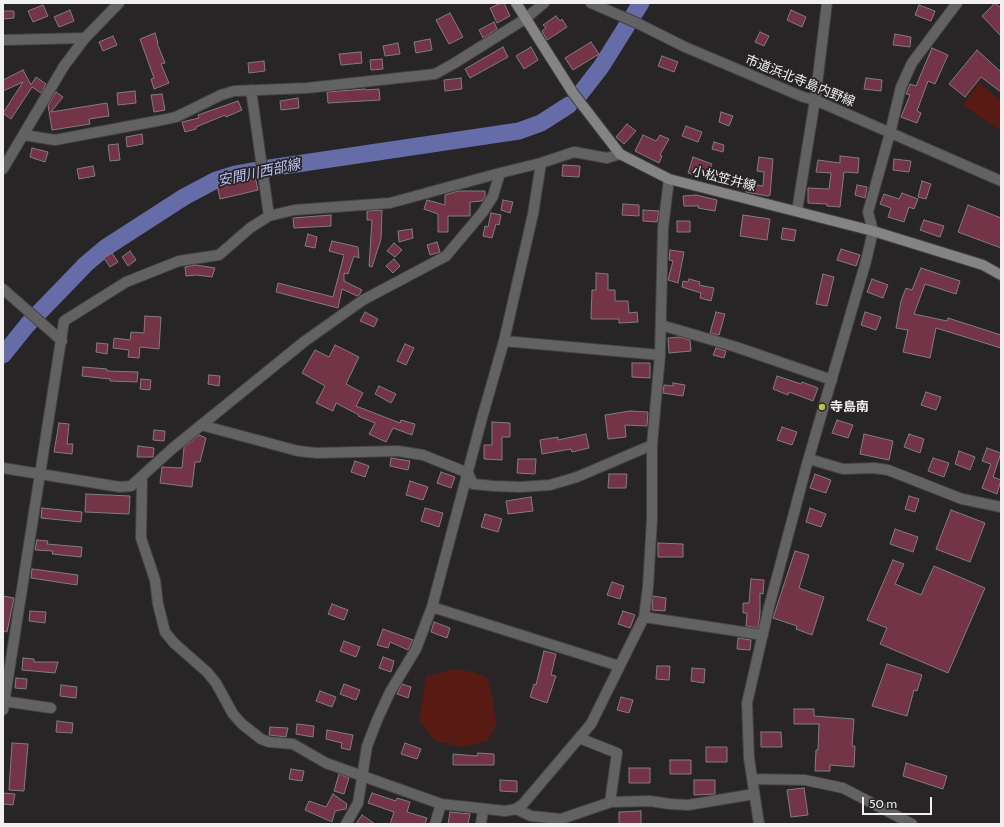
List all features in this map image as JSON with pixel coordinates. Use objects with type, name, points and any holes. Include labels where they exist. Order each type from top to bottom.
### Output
[{"type":"main road","name":"小松笠井線","points":[[516,3],[573,93],[620,154],[669,179],[797,210],[873,231],[983,265],[1001,274]]},
{"type":"street","points":[[3,169],[64,66],[86,38],[119,3]]},
{"type":"street","points":[[24,135],[55,140],[176,117],[221,95],[234,91],[307,88],[435,74],[454,64],[525,19],[544,3]]},
{"type":"street","name":"市道浜北寺島内野線","points":[[591,3],[699,53],[804,97],[815,100],[1001,181]]},
{"type":"street","points":[[797,210],[815,100],[827,3]]},
{"type":"street","points":[[759,824],[747,735],[748,702],[763,635],[809,459],[856,302],[873,231],[868,212],[901,87],[912,63],[957,3]]},
{"type":"street","points":[[3,40],[86,38]]},
{"type":"street","points":[[251,90],[269,216]]},
{"type":"street","points":[[52,708],[3,704],[41,474],[64,321],[126,282],[179,261],[219,255],[250,228],[269,216],[294,210],[390,203],[541,163],[574,152],[607,158],[620,154]]},
{"type":"street","points":[[346,824],[358,803],[367,746],[378,718],[390,692],[416,649],[432,607],[504,341],[533,214],[541,163]]},
{"type":"street","points":[[3,468],[120,487],[131,486],[137,483],[142,476],[201,425],[305,341],[339,316],[363,300],[446,256],[483,212],[493,196],[500,174]]},
{"type":"street","points":[[142,476],[141,538],[155,580],[158,604],[165,632],[174,643],[207,672],[216,684],[233,714],[242,724],[262,739],[269,742],[292,744],[317,759],[363,774],[442,804],[483,810],[505,811],[516,809],[523,804],[591,724],[644,617],[648,587],[652,519],[652,445],[660,355],[663,228],[669,179]]},
{"type":"street","points":[[3,289],[62,341]]},
{"type":"street","points":[[661,325],[736,346],[832,380]]},
{"type":"street","points":[[504,341],[660,355]]},
{"type":"street","points":[[201,425],[298,451],[317,453],[408,452],[422,455],[468,473],[473,484],[520,487],[550,485],[577,477],[652,445]]},
{"type":"street","points":[[809,459],[843,469],[874,468],[888,470],[962,498],[1001,507]]},
{"type":"street","points":[[432,607],[619,666]]},
{"type":"street","points":[[644,617],[763,635]]},
{"type":"street","points":[[579,738],[617,753],[610,802]]},
{"type":"street","points":[[752,779],[805,780],[843,788],[912,824]]},
{"type":"street","points":[[516,809],[531,816],[561,819],[610,802],[650,801],[688,805],[754,794]]},
{"type":"street","points":[[435,824],[442,804]]},
{"type":"street","points":[[481,824],[483,810]]},
{"type":"shaded area","points":[[979,83],[1001,101],[1001,131],[963,105]]},
{"type":"shaded area","points":[[455,669],[473,672],[487,677],[497,725],[487,741],[462,747],[435,741],[419,720],[426,676]]},
{"type":"building","points":[[504,3],[510,16],[497,23],[490,8]]},
{"type":"building","points":[[995,3],[1001,8],[1001,36],[982,16]]},
{"type":"building","points":[[43,5],[48,16],[33,22],[28,11]]},
{"type":"building","points":[[919,5],[935,11],[931,21],[915,15]]},
{"type":"building","points":[[70,10],[74,21],[59,27],[54,17]]},
{"type":"building","points":[[791,10],[806,17],[802,27],[787,20]]},
{"type":"building","points":[[3,11],[14,11],[14,18],[3,19]]},
{"type":"building","points":[[450,13],[463,37],[449,44],[436,20]]},
{"type":"building","points":[[556,16],[560,21],[562,19],[567,27],[547,40],[542,31],[546,28],[543,25]]},
{"type":"building","points":[[494,22],[497,29],[483,38],[479,30]]},
{"type":"building","points":[[760,32],[769,36],[764,46],[755,42]]},
{"type":"building","points":[[155,33],[157,43],[165,63],[161,64],[169,83],[154,89],[151,79],[154,78],[140,39]]},
{"type":"building","points":[[895,34],[911,37],[910,47],[893,45]]},
{"type":"building","points":[[113,36],[117,45],[103,51],[99,42]]},
{"type":"building","points":[[430,39],[432,50],[416,53],[414,42]]},
{"type":"building","points":[[591,42],[599,54],[573,70],[565,58]]},
{"type":"building","points":[[398,43],[400,54],[385,56],[383,46]]},
{"type":"building","points":[[503,47],[508,57],[470,78],[465,69]]},
{"type":"building","points":[[531,47],[538,60],[524,69],[516,56]]},
{"type":"building","points":[[932,48],[948,55],[935,84],[928,81],[917,111],[921,113],[917,123],[901,117],[910,95],[906,94],[910,84],[916,86]]},
{"type":"building","points":[[977,50],[1001,72],[1001,92],[981,77],[965,97],[949,84]]},
{"type":"building","points":[[361,52],[362,63],[341,65],[339,54]]},
{"type":"building","points":[[662,56],[678,62],[674,72],[658,66]]},
{"type":"building","points":[[382,59],[383,69],[371,70],[370,60]]},
{"type":"building","points":[[264,61],[265,71],[249,73],[248,63]]},
{"type":"building","points":[[23,70],[31,85],[36,77],[46,84],[41,93],[32,87],[11,119],[3,113],[23,82],[3,91],[3,80]]},
{"type":"building","points":[[461,78],[462,89],[445,91],[444,80]]},
{"type":"building","points":[[866,78],[882,80],[881,91],[864,89]]},
{"type":"building","points":[[379,89],[380,100],[328,103],[327,92]]},
{"type":"building","points":[[135,91],[136,103],[118,105],[117,93]]},
{"type":"building","points":[[56,92],[63,97],[51,112],[107,103],[109,116],[89,119],[90,124],[52,130],[48,105]]},
{"type":"building","points":[[162,94],[165,110],[154,112],[151,95]]},
{"type":"building","points":[[298,98],[299,108],[281,110],[280,101]]},
{"type":"building","points":[[238,101],[242,110],[226,117],[225,115],[196,127],[196,129],[185,132],[182,122],[199,118],[198,115]]},
{"type":"building","points":[[721,112],[733,116],[729,126],[719,122]]},
{"type":"building","points":[[627,124],[636,131],[624,144],[616,137]]},
{"type":"building","points":[[686,126],[702,132],[698,142],[682,136]]},
{"type":"building","points":[[142,134],[143,144],[127,147],[126,137]]},
{"type":"building","points":[[643,135],[656,141],[660,135],[669,139],[660,155],[662,156],[659,163],[635,151]]},
{"type":"building","points":[[714,142],[724,145],[723,152],[712,149]]},
{"type":"building","points":[[118,144],[120,160],[110,161],[108,145]]},
{"type":"building","points":[[32,148],[48,152],[45,162],[30,157]]},
{"type":"building","points":[[840,156],[859,158],[858,173],[844,172],[840,207],[827,206],[827,204],[808,203],[808,188],[829,189],[831,173],[816,172],[818,160],[840,163]]},
{"type":"building","points":[[693,157],[712,164],[708,174],[697,170],[695,175],[688,173]]},
{"type":"building","points":[[759,157],[773,159],[770,195],[768,196],[746,192],[747,184],[763,186],[764,172],[757,171]]},
{"type":"building","points":[[894,159],[911,161],[909,172],[893,170]]},
{"type":"building","points":[[563,165],[580,166],[579,177],[562,176]]},
{"type":"building","points":[[93,166],[95,176],[79,179],[77,169]]},
{"type":"building","points":[[255,176],[258,190],[220,199],[217,185]]},
{"type":"building","points":[[922,181],[931,184],[926,199],[918,197]]},
{"type":"building","points":[[857,185],[867,187],[865,198],[855,195]]},
{"type":"building","points":[[458,191],[485,191],[485,197],[482,201],[470,202],[470,216],[448,216],[448,232],[438,232],[438,214],[424,209],[427,200],[445,205],[445,195]]},
{"type":"building","points":[[902,193],[918,199],[914,209],[909,207],[904,222],[888,217],[891,208],[880,204],[884,194],[899,199]]},
{"type":"building","points":[[696,195],[717,200],[715,211],[698,208],[699,206],[684,206],[683,196]]},
{"type":"building","points":[[503,200],[513,202],[510,213],[501,210]]},
{"type":"building","points":[[623,204],[639,205],[639,216],[622,215]]},
{"type":"building","points":[[968,205],[1001,218],[1001,248],[958,232]]},
{"type":"building","points":[[382,210],[381,239],[372,267],[369,266],[372,220],[367,220],[367,211]]},
{"type":"building","points":[[643,210],[659,211],[657,222],[643,221]]},
{"type":"building","points":[[491,213],[501,215],[499,225],[496,224],[492,238],[483,236],[485,226],[488,227]]},
{"type":"building","points":[[331,215],[331,226],[294,228],[293,218]]},
{"type":"building","points":[[743,215],[770,219],[767,240],[740,236]]},
{"type":"building","points":[[924,220],[944,226],[940,237],[920,230]]},
{"type":"building","points":[[677,221],[690,221],[690,232],[677,232]]},
{"type":"building","points":[[783,228],[796,230],[794,241],[781,239]]},
{"type":"building","points":[[412,229],[413,238],[399,242],[398,231]]},
{"type":"building","points":[[308,234],[317,237],[315,248],[305,246]]},
{"type":"building","points":[[332,241],[358,247],[359,258],[354,256],[348,274],[344,273],[344,281],[362,290],[359,295],[357,296],[342,289],[338,308],[276,292],[278,283],[333,297],[344,255],[329,251]]},
{"type":"building","points":[[437,242],[440,252],[430,255],[427,245]]},
{"type":"building","points":[[394,243],[402,250],[395,257],[387,251]]},
{"type":"building","points":[[841,249],[860,255],[856,266],[837,260]]},
{"type":"building","points":[[670,250],[684,252],[678,283],[668,280],[673,261],[669,260]]},
{"type":"building","points":[[130,251],[136,260],[128,266],[122,257]]},
{"type":"building","points":[[112,253],[118,262],[110,267],[104,258]]},
{"type":"building","points":[[394,259],[400,266],[393,273],[386,266]]},
{"type":"building","points":[[196,265],[215,268],[212,277],[197,275],[186,276],[185,267]]},
{"type":"building","points":[[921,268],[960,281],[956,294],[925,284],[914,314],[947,321],[948,318],[1001,335],[1001,348],[936,328],[930,358],[903,352],[908,330],[896,328],[901,301],[906,288],[912,290]]},
{"type":"building","points":[[596,273],[608,274],[608,290],[615,290],[615,301],[628,301],[629,313],[637,312],[638,322],[619,323],[619,319],[591,319],[592,290],[596,290]]},
{"type":"building","points":[[823,274],[834,277],[827,306],[816,304]]},
{"type":"building","points":[[689,279],[700,282],[699,285],[714,288],[711,301],[700,298],[701,293],[682,287],[683,281],[688,282]]},
{"type":"building","points":[[872,279],[888,285],[883,298],[867,292]]},
{"type":"building","points":[[365,312],[378,319],[374,327],[360,321]]},
{"type":"building","points":[[716,312],[725,314],[719,335],[710,333]]},
{"type":"building","points":[[865,312],[881,317],[876,330],[861,325]]},
{"type":"building","points":[[145,316],[161,317],[159,349],[140,347],[139,358],[128,357],[129,350],[113,348],[114,338],[130,340],[131,332],[144,333]]},
{"type":"building","points":[[680,337],[690,340],[691,351],[669,353],[668,338]]},
{"type":"building","points":[[97,343],[108,344],[107,354],[96,352]]},
{"type":"building","points":[[405,344],[414,348],[406,365],[397,361]]},
{"type":"building","points":[[335,345],[359,357],[346,384],[363,393],[356,406],[400,423],[401,420],[415,424],[412,435],[393,428],[386,442],[369,434],[375,423],[358,416],[359,415],[336,403],[333,411],[316,403],[325,386],[302,373],[315,350],[329,357]]},
{"type":"building","points":[[716,348],[726,351],[724,358],[713,355]]},
{"type":"building","points":[[632,363],[650,363],[650,378],[632,377]]},
{"type":"building","points":[[83,367],[107,369],[107,371],[138,372],[137,382],[110,381],[110,379],[82,376]]},
{"type":"building","points":[[209,375],[220,376],[219,386],[208,384]]},
{"type":"building","points":[[777,376],[801,384],[802,382],[818,388],[813,401],[789,392],[788,395],[773,389]]},
{"type":"building","points":[[141,379],[151,380],[150,390],[140,389]]},
{"type":"building","points":[[673,383],[685,385],[683,396],[663,393],[664,385],[673,386]]},
{"type":"building","points":[[379,386],[396,394],[391,403],[375,394]]},
{"type":"building","points":[[926,392],[941,397],[936,410],[921,405]]},
{"type":"building","points":[[630,411],[648,412],[647,426],[625,425],[626,437],[608,439],[605,415]]},
{"type":"building","points":[[837,420],[853,425],[848,438],[832,433]]},
{"type":"building","points":[[492,422],[510,423],[510,437],[502,437],[502,460],[484,459],[484,445],[492,445]]},
{"type":"building","points":[[59,423],[69,424],[67,444],[73,444],[72,454],[54,452]]},
{"type":"building","points":[[782,427],[797,432],[792,445],[777,440]]},
{"type":"building","points":[[154,430],[165,431],[164,441],[153,440]]},
{"type":"building","points":[[586,434],[589,448],[572,452],[571,449],[542,454],[540,440],[558,437],[558,440]]},
{"type":"building","points":[[864,434],[893,441],[889,460],[860,454]]},
{"type":"building","points":[[909,434],[924,439],[920,453],[904,447]]},
{"type":"building","points":[[199,435],[206,438],[200,462],[195,462],[192,487],[160,483],[162,467],[182,468],[184,447]]},
{"type":"building","points":[[138,446],[154,448],[153,457],[137,457]]},
{"type":"building","points":[[987,448],[1001,453],[993,477],[1001,480],[997,494],[982,488],[991,464],[982,461]]},
{"type":"building","points":[[959,451],[975,457],[970,470],[955,464]]},
{"type":"building","points":[[391,458],[410,461],[408,470],[390,466]]},
{"type":"building","points":[[933,458],[949,463],[944,477],[928,471]]},
{"type":"building","points":[[518,459],[536,459],[535,474],[517,473]]},
{"type":"building","points":[[355,461],[369,466],[365,477],[351,472]]},
{"type":"building","points":[[441,472],[455,477],[451,488],[437,483]]},
{"type":"building","points":[[609,474],[627,474],[626,488],[608,488]]},
{"type":"building","points":[[815,474],[831,480],[826,493],[810,488]]},
{"type":"building","points":[[410,481],[428,487],[423,500],[406,495]]},
{"type":"building","points":[[86,494],[130,496],[129,514],[85,512]]},
{"type":"building","points":[[909,496],[919,499],[915,512],[905,509]]},
{"type":"building","points":[[531,497],[533,511],[508,514],[506,501]]},
{"type":"building","points":[[42,508],[82,512],[81,522],[41,518]]},
{"type":"building","points":[[425,508],[443,513],[439,527],[421,521]]},
{"type":"building","points":[[810,508],[826,514],[821,527],[806,522]]},
{"type":"building","points":[[951,510],[985,523],[970,562],[936,549]]},
{"type":"building","points":[[485,514],[502,519],[498,532],[481,527]]},
{"type":"building","points":[[895,529],[918,537],[913,552],[890,544]]},
{"type":"building","points":[[37,540],[48,541],[47,544],[82,547],[81,557],[52,554],[53,551],[35,550]]},
{"type":"building","points":[[658,543],[683,544],[683,557],[658,557]]},
{"type":"building","points":[[795,551],[809,555],[799,588],[824,597],[812,635],[796,629],[797,626],[773,618]]},
{"type":"building","points":[[893,560],[904,564],[895,584],[921,595],[934,566],[985,588],[948,673],[880,644],[887,628],[867,620]]},
{"type":"building","points":[[32,569],[78,575],[77,585],[31,578]]},
{"type":"building","points":[[751,579],[764,580],[763,594],[760,593],[758,628],[746,626],[747,613],[743,613],[743,603],[749,603]]},
{"type":"building","points":[[612,582],[624,586],[620,599],[607,595]]},
{"type":"building","points":[[3,596],[14,598],[7,632],[3,631]]},
{"type":"building","points":[[653,596],[666,598],[665,611],[652,610]]},
{"type":"building","points":[[332,604],[348,610],[344,620],[328,614]]},
{"type":"building","points":[[30,611],[46,612],[45,623],[29,621]]},
{"type":"building","points":[[623,611],[635,615],[630,628],[618,624]]},
{"type":"building","points":[[434,622],[450,628],[447,638],[431,632]]},
{"type":"building","points":[[383,629],[413,640],[408,650],[390,642],[388,648],[377,645]]},
{"type":"building","points":[[738,638],[751,640],[750,650],[737,649]]},
{"type":"building","points":[[344,641],[360,647],[356,657],[340,651]]},
{"type":"building","points":[[544,651],[556,654],[551,675],[556,676],[547,703],[530,697],[534,684],[536,685]]},
{"type":"building","points":[[383,657],[394,661],[391,672],[379,668]]},
{"type":"building","points":[[23,658],[34,659],[34,662],[58,662],[55,673],[22,670]]},
{"type":"building","points":[[887,664],[922,675],[917,691],[914,690],[907,716],[872,706]]},
{"type":"building","points":[[657,666],[670,666],[669,680],[656,679]]},
{"type":"building","points":[[692,668],[705,669],[704,683],[691,681]]},
{"type":"building","points":[[16,678],[27,679],[26,689],[15,688]]},
{"type":"building","points":[[344,684],[360,690],[356,700],[340,694]]},
{"type":"building","points":[[402,684],[411,687],[408,698],[397,694]]},
{"type":"building","points":[[61,685],[77,687],[76,698],[60,696]]},
{"type":"building","points":[[320,691],[336,697],[332,707],[316,701]]},
{"type":"building","points":[[621,697],[633,700],[629,713],[617,710]]},
{"type":"building","points":[[794,709],[814,709],[814,716],[854,719],[852,746],[855,746],[854,767],[830,765],[830,771],[815,771],[816,750],[818,750],[819,724],[794,724]]},
{"type":"building","points":[[57,721],[73,723],[72,733],[56,732]]},
{"type":"building","points":[[297,724],[314,726],[313,737],[296,734]]},
{"type":"building","points":[[270,727],[288,728],[286,737],[269,735]]},
{"type":"building","points":[[327,730],[353,735],[350,750],[341,748],[342,743],[326,739]]},
{"type":"building","points":[[761,732],[781,732],[782,747],[761,747]]},
{"type":"building","points":[[12,743],[28,744],[24,791],[9,790]]},
{"type":"building","points":[[405,743],[421,749],[417,759],[401,754]]},
{"type":"building","points":[[706,747],[727,747],[727,762],[706,762]]},
{"type":"building","points":[[478,753],[494,754],[494,765],[453,765],[453,754],[477,756]]},
{"type":"building","points":[[670,760],[691,760],[691,774],[670,774]]},
{"type":"building","points":[[906,763],[947,776],[943,789],[903,776]]},
{"type":"building","points":[[629,768],[650,768],[650,783],[629,783]]},
{"type":"building","points":[[291,769],[304,771],[302,781],[289,779]]},
{"type":"building","points":[[339,774],[349,778],[344,794],[334,791]]},
{"type":"building","points":[[500,780],[517,781],[517,792],[500,791]]},
{"type":"building","points":[[694,780],[715,780],[715,794],[694,795]]},
{"type":"building","points":[[804,788],[808,815],[791,817],[787,790]]},
{"type":"building","points":[[3,793],[15,794],[13,805],[3,804]]},
{"type":"building","points":[[372,793],[396,801],[397,798],[410,802],[407,812],[427,818],[425,824],[390,824],[394,812],[368,803]]},
{"type":"building","points":[[333,794],[347,804],[346,809],[335,811],[332,822],[305,810],[309,801],[326,807]]},
{"type":"building","points":[[641,811],[641,824],[619,824],[619,812]]},
{"type":"building","points":[[450,812],[470,814],[468,824],[448,824]]},
{"type":"building","points":[[362,815],[375,824],[356,824]]},
{"type":"waterway","name":"安間川西部線","points":[[580,94],[601,67],[641,3]]},
{"type":"waterway","name":"安間川西部線","points":[[3,355],[28,324],[86,264],[105,248],[184,197],[216,180],[235,174],[263,169],[519,131],[541,123],[569,105]]},
{"type":"place","name":"寺島南","points":[[822,407]]}]
